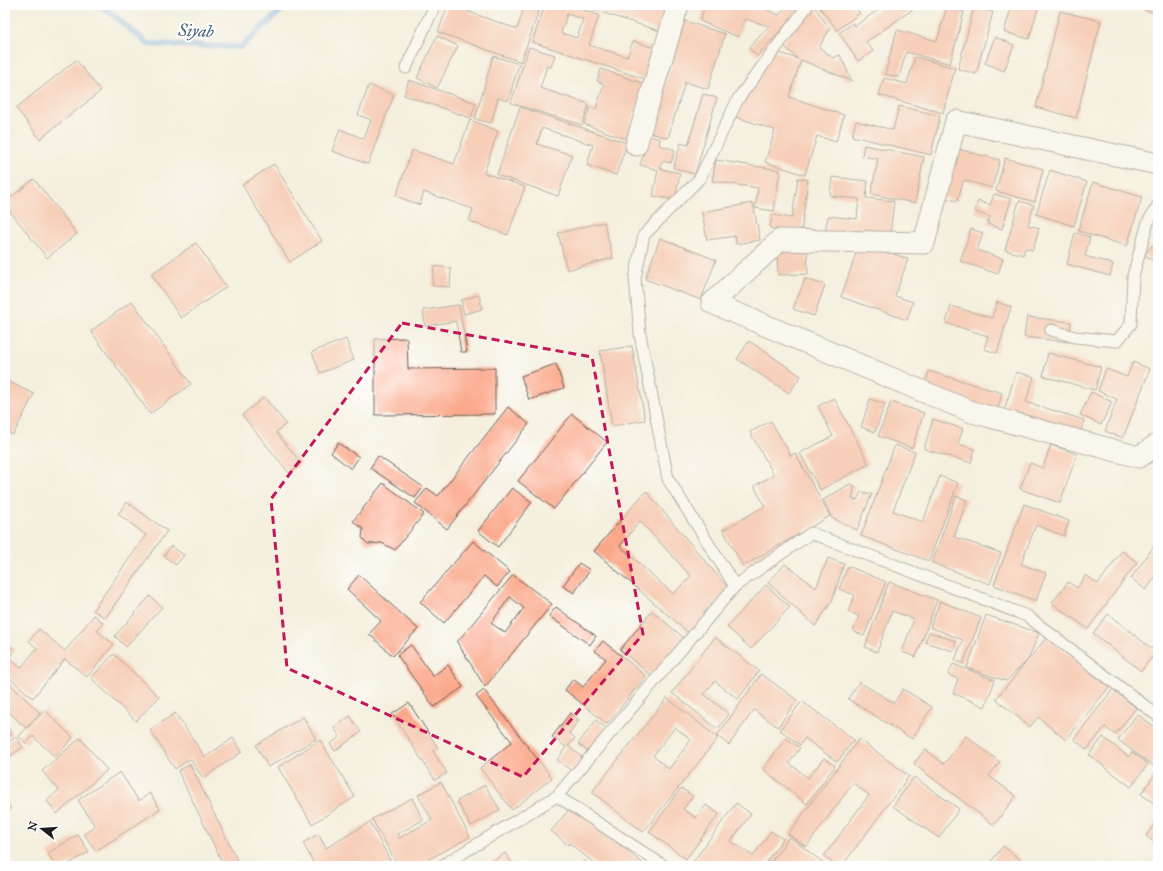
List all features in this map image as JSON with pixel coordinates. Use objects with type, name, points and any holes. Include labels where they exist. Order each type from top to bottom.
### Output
[{"type":"street","points":[[636,145],[678,5]]},
{"type":"street","points":[[1158,164],[956,121],[924,243],[780,240],[712,303],[972,412],[1139,457],[1158,444]]},
{"type":"lane","points":[[406,68],[435,5]]},
{"type":"lane","points":[[735,586],[668,479],[640,334],[635,278],[644,235],[700,178],[738,99],[808,5]]},
{"type":"lane","points":[[1051,330],[1075,337],[1117,341],[1130,324],[1133,276],[1148,222],[1158,205]]},
{"type":"lane","points":[[441,866],[557,796],[735,586],[811,533],[1027,616],[1158,716]]},
{"type":"lane","points":[[557,796],[664,866]]},
{"type":"highlighted area","points":[[402,323],[592,357],[643,634],[523,777],[287,668],[271,499]]},
{"type":"building","points":[[448,5],[471,5],[469,12],[517,29],[525,5],[541,5],[521,62],[438,32]]},
{"type":"building","points":[[545,5],[567,5],[599,15],[589,45],[627,57],[633,41],[655,48],[645,79],[532,42]],"holes":[[[567,14],[583,19],[577,38],[561,33]]]},
{"type":"building","points":[[579,5],[668,5],[660,31]]},
{"type":"building","points":[[705,5],[756,5],[779,15],[788,5],[804,5],[757,56],[749,48],[769,26],[745,19],[738,37],[700,21]]},
{"type":"building","points":[[813,5],[830,29],[819,47],[833,58],[840,55],[852,81],[801,60],[789,97],[844,115],[836,142],[817,136],[805,175],[765,162],[775,130],[736,117],[748,78],[757,81],[768,49],[798,59],[782,44]]},
{"type":"building","points":[[818,5],[853,5],[860,13],[837,30]]},
{"type":"building","points":[[885,5],[919,5],[866,42],[873,51],[858,61],[839,33],[853,23],[855,26]]},
{"type":"building","points":[[1012,5],[1039,5],[1029,39],[1004,32]]},
{"type":"building","points":[[1145,5],[1158,5],[1158,14],[1144,10]]},
{"type":"building","points":[[947,7],[964,12],[950,64],[906,52],[899,77],[885,74],[897,30],[937,41]]},
{"type":"building","points":[[974,7],[993,12],[976,74],[958,69]]},
{"type":"building","points":[[1060,11],[1101,21],[1076,118],[1036,107]]},
{"type":"building","points":[[685,21],[725,34],[708,89],[685,82],[668,138],[650,133]]},
{"type":"building","points":[[437,36],[458,46],[437,88],[417,78]]},
{"type":"building","points":[[995,37],[1014,45],[1004,71],[985,63]]},
{"type":"building","points":[[529,47],[555,55],[551,67],[547,66],[540,88],[589,104],[582,125],[511,103]]},
{"type":"building","points":[[493,56],[519,64],[508,101],[498,98],[491,123],[475,119]]},
{"type":"building","points":[[915,57],[955,68],[943,113],[879,95],[884,78],[907,84]]},
{"type":"building","points":[[76,60],[101,91],[40,139],[16,108]]},
{"type":"building","points":[[601,69],[645,84],[626,139],[584,124],[590,107],[596,109],[604,84],[597,81]]},
{"type":"building","points":[[409,80],[476,103],[471,118],[404,95]]},
{"type":"building","points":[[369,85],[394,95],[368,164],[332,151],[340,129],[364,139],[371,120],[358,115]]},
{"type":"building","points":[[703,94],[717,98],[695,174],[673,168],[681,143],[688,145]]},
{"type":"building","points":[[899,106],[940,116],[931,155],[852,136],[856,121],[893,130]]},
{"type":"building","points":[[520,107],[627,143],[616,175],[587,165],[593,145],[542,128],[537,144],[572,155],[558,196],[497,175]]},
{"type":"building","points":[[470,120],[498,131],[484,173],[525,187],[508,235],[469,221],[473,209],[424,192],[420,205],[396,196],[412,150],[454,164]]},
{"type":"building","points":[[649,136],[660,139],[659,145],[675,150],[671,163],[662,161],[660,169],[680,173],[675,200],[653,196],[658,170],[640,165]]},
{"type":"building","points":[[864,145],[924,157],[915,203],[871,194],[878,159],[862,156]]},
{"type":"building","points":[[954,148],[1000,160],[992,188],[964,180],[957,201],[941,197]]},
{"type":"building","points":[[1005,158],[1043,169],[1035,202],[996,191]]},
{"type":"building","points":[[716,160],[780,170],[774,211],[755,208],[758,188],[712,181]]},
{"type":"building","points":[[274,164],[322,241],[290,262],[242,185]]},
{"type":"building","points":[[1050,170],[1087,182],[1074,226],[1036,214]]},
{"type":"building","points":[[832,177],[868,181],[866,198],[894,201],[889,242],[825,233],[828,216],[857,219],[859,199],[830,196]]},
{"type":"building","points":[[798,178],[808,180],[801,233],[770,228],[772,215],[792,218]]},
{"type":"building","points":[[34,179],[77,234],[47,258],[5,205],[5,202]]},
{"type":"building","points":[[1093,182],[1142,197],[1127,246],[1078,231]]},
{"type":"building","points":[[994,194],[1011,199],[1002,229],[987,224],[990,217],[975,212],[978,201],[990,205]]},
{"type":"building","points":[[1019,201],[1034,205],[1028,225],[1039,228],[1033,250],[1025,248],[1023,255],[1005,250]]},
{"type":"building","points":[[753,203],[760,240],[736,244],[735,236],[707,240],[702,212]]},
{"type":"building","points":[[604,222],[613,258],[567,270],[558,233]]},
{"type":"building","points":[[971,229],[983,233],[977,250],[1003,259],[998,274],[960,261]]},
{"type":"building","points":[[1075,233],[1090,237],[1085,256],[1113,264],[1110,276],[1067,264]]},
{"type":"building","points":[[660,238],[716,260],[701,300],[645,279]]},
{"type":"building","points":[[860,242],[908,259],[895,296],[913,302],[907,320],[841,297]]},
{"type":"building","points":[[196,243],[226,287],[181,318],[151,274]]},
{"type":"building","points":[[1151,246],[1158,251],[1156,263],[1145,255]]},
{"type":"building","points":[[807,250],[808,274],[778,275],[777,251]]},
{"type":"building","points":[[434,266],[451,268],[450,287],[432,286]]},
{"type":"building","points":[[805,279],[825,285],[814,316],[793,309]]},
{"type":"building","points":[[479,295],[482,309],[464,314],[461,300]]},
{"type":"building","points":[[132,301],[191,384],[150,414],[91,331]]},
{"type":"building","points":[[997,302],[1011,307],[997,353],[984,349],[988,336],[946,323],[951,306],[992,318]]},
{"type":"building","points":[[459,305],[467,352],[461,352],[456,321],[425,326],[423,310]]},
{"type":"building","points":[[1027,317],[1071,322],[1069,342],[1024,337]]},
{"type":"building","points":[[407,338],[408,369],[495,368],[495,414],[375,415],[375,339]]},
{"type":"building","points":[[346,339],[354,360],[320,373],[312,352]]},
{"type":"building","points":[[749,341],[801,376],[789,393],[737,359]]},
{"type":"building","points":[[632,346],[645,420],[612,426],[600,351]]},
{"type":"building","points":[[1048,353],[1101,367],[1095,390],[1043,376]]},
{"type":"building","points":[[1133,362],[1150,369],[1123,438],[1105,431],[1117,399],[1098,391],[1106,369],[1127,377]]},
{"type":"building","points":[[556,364],[564,388],[529,400],[521,376]]},
{"type":"building","points":[[929,371],[1002,393],[994,422],[920,400]]},
{"type":"building","points":[[1016,372],[1034,377],[1026,402],[1084,420],[1076,448],[1000,424]]},
{"type":"building","points":[[5,380],[34,394],[13,435],[5,431]]},
{"type":"building","points":[[1091,392],[1112,402],[1101,425],[1080,415]]},
{"type":"building","points":[[264,397],[286,424],[276,432],[301,463],[289,473],[242,415]]},
{"type":"building","points":[[834,398],[869,464],[820,490],[800,453],[833,436],[818,406]]},
{"type":"building","points":[[870,399],[885,404],[875,432],[861,427]]},
{"type":"building","points":[[891,402],[924,413],[912,448],[878,436]]},
{"type":"building","points":[[508,407],[529,424],[447,529],[415,503],[427,488],[438,496]]},
{"type":"building","points":[[572,414],[607,442],[554,509],[518,481]]},
{"type":"building","points":[[933,419],[963,429],[958,444],[975,449],[971,463],[924,449]]},
{"type":"building","points":[[771,421],[791,456],[795,453],[830,516],[743,566],[723,530],[765,506],[754,486],[774,475],[750,432]]},
{"type":"building","points":[[338,443],[359,457],[351,469],[331,453]]},
{"type":"building","points":[[895,445],[915,452],[893,511],[923,522],[940,476],[958,483],[929,561],[861,536]]},
{"type":"building","points":[[1051,445],[1077,454],[1060,503],[1020,489],[1030,463],[1043,468]]},
{"type":"building","points":[[378,456],[423,487],[415,498],[370,468]]},
{"type":"building","points":[[383,483],[424,514],[395,550],[382,543],[368,544],[362,538],[363,529],[353,521]]},
{"type":"building","points":[[850,484],[855,486],[852,499],[857,500],[861,492],[872,494],[857,530],[832,518],[823,500]]},
{"type":"building","points":[[512,488],[532,502],[498,547],[478,531]]},
{"type":"building","points":[[646,491],[728,588],[690,634],[594,551]],"holes":[[[640,521],[691,576],[673,594],[620,546]]]},
{"type":"building","points":[[956,496],[967,500],[954,537],[1001,553],[990,584],[932,563]]},
{"type":"building","points":[[127,502],[167,531],[105,618],[93,610],[146,535],[118,514]]},
{"type":"building","points":[[1024,504],[1069,521],[1064,536],[1036,525],[1021,564],[1046,573],[1036,601],[994,585]]},
{"type":"building","points":[[473,541],[510,572],[497,587],[484,576],[444,623],[420,602]]},
{"type":"building","points":[[1158,541],[1158,576],[1157,575],[1146,590],[1131,578]]},
{"type":"building","points":[[171,546],[184,555],[176,565],[164,556]]},
{"type":"building","points":[[1122,551],[1137,562],[1088,629],[1052,603],[1068,582],[1077,588],[1086,575],[1098,584]]},
{"type":"building","points":[[828,558],[844,564],[832,601],[815,626],[768,583],[785,564],[816,588]]},
{"type":"building","points":[[579,563],[590,570],[574,593],[563,586]]},
{"type":"building","points":[[848,566],[886,582],[864,636],[853,631],[859,616],[848,612],[855,595],[839,589]]},
{"type":"building","points":[[359,575],[418,629],[393,656],[369,634],[381,621],[347,589]]},
{"type":"building","points":[[513,575],[552,604],[485,687],[457,642]],"holes":[[[510,597],[524,608],[505,633],[491,623]]]},
{"type":"building","points":[[889,582],[937,600],[916,657],[902,652],[914,619],[892,611],[877,652],[865,647]]},
{"type":"building","points":[[766,585],[790,607],[751,649],[727,627]]},
{"type":"building","points":[[150,596],[162,607],[126,647],[115,636]]},
{"type":"building","points":[[940,601],[981,618],[963,664],[955,660],[963,640],[930,627]]},
{"type":"building","points":[[556,607],[596,636],[590,645],[549,616]]},
{"type":"building","points":[[652,611],[684,638],[652,676],[620,650]]},
{"type":"building","points":[[1108,614],[1156,652],[1141,671],[1093,633]]},
{"type":"building","points":[[94,615],[103,623],[97,631],[114,644],[87,677],[65,659],[33,698],[5,674],[5,641],[15,650],[9,657],[21,668],[37,648],[29,641],[39,629],[65,651]]},
{"type":"building","points":[[986,615],[1039,633],[1028,660],[1006,681],[967,668]]},
{"type":"building","points":[[929,632],[956,641],[953,651],[925,642]]},
{"type":"building","points":[[715,637],[759,671],[738,699],[715,681],[704,694],[729,714],[718,729],[672,693]]},
{"type":"building","points":[[1047,637],[1109,687],[1066,740],[1038,717],[1030,727],[996,699]]},
{"type":"building","points":[[603,641],[646,676],[607,724],[565,690],[573,679],[583,687],[606,659],[595,651]]},
{"type":"building","points":[[411,645],[433,676],[448,665],[463,687],[434,707],[397,655]]},
{"type":"building","points":[[114,654],[159,697],[136,721],[91,678]]},
{"type":"building","points":[[953,664],[995,680],[985,707],[953,693],[958,679],[948,675]]},
{"type":"building","points":[[761,674],[797,700],[778,727],[754,710],[729,745],[717,736]]},
{"type":"building","points":[[1158,675],[1158,685],[1153,681]]},
{"type":"building","points":[[5,679],[40,713],[26,728],[8,711],[5,714]]},
{"type":"building","points":[[859,682],[894,703],[903,689],[932,707],[912,739],[848,699]]},
{"type":"building","points":[[1113,689],[1136,708],[1115,735],[1105,727],[1087,750],[1074,739]]},
{"type":"building","points":[[484,690],[552,778],[512,810],[480,768],[512,742],[476,696]]},
{"type":"building","points":[[667,698],[718,738],[643,832],[592,792]],"holes":[[[675,727],[691,740],[669,769],[653,756]]]},
{"type":"building","points":[[802,701],[854,740],[837,762],[805,738],[800,745],[780,730]]},
{"type":"building","points":[[409,703],[438,748],[433,751],[447,773],[435,780],[392,714]]},
{"type":"building","points":[[45,710],[73,738],[55,757],[33,736],[26,744],[19,736]]},
{"type":"building","points":[[175,713],[205,757],[233,738],[242,752],[203,778],[190,759],[175,769],[150,730]]},
{"type":"building","points":[[570,713],[579,720],[569,733],[575,738],[568,746],[582,757],[572,771],[557,760],[566,747],[552,737]]},
{"type":"building","points":[[1137,714],[1158,729],[1158,769],[1118,740]]},
{"type":"building","points":[[350,716],[361,732],[335,751],[330,744],[340,737],[334,728]]},
{"type":"building","points":[[303,717],[316,739],[268,767],[256,745]]},
{"type":"building","points":[[596,720],[608,730],[590,753],[578,744]]},
{"type":"building","points":[[5,723],[12,734],[5,739]]},
{"type":"building","points":[[966,736],[1000,762],[989,776],[1016,796],[994,825],[914,764],[925,749],[944,764]]},
{"type":"building","points":[[16,737],[23,747],[5,760],[5,744]]},
{"type":"building","points":[[1103,737],[1129,757],[1132,752],[1148,764],[1131,787],[1089,755]]},
{"type":"building","points":[[80,738],[107,770],[57,814],[47,801],[59,790],[42,771]]},
{"type":"building","points":[[786,738],[800,748],[789,763],[808,778],[824,758],[835,766],[807,804],[763,769]]},
{"type":"building","points":[[859,739],[909,776],[842,866],[836,866],[824,856],[869,795],[853,783],[806,847],[788,834]]},
{"type":"building","points":[[320,740],[355,797],[312,824],[278,767]]},
{"type":"building","points":[[190,764],[240,866],[224,866],[178,771]]},
{"type":"building","points":[[1158,770],[1158,806],[1141,794]]},
{"type":"building","points":[[120,772],[139,801],[150,793],[160,809],[96,851],[84,834],[95,826],[78,800]]},
{"type":"building","points":[[914,777],[959,809],[939,838],[893,806]]},
{"type":"building","points":[[441,782],[470,837],[416,866],[398,866],[372,819],[412,798],[423,820],[397,834],[399,838],[432,820],[418,795]]},
{"type":"building","points":[[485,785],[500,810],[471,826],[457,801]]},
{"type":"building","points":[[681,788],[693,796],[683,809],[696,818],[706,805],[719,814],[686,859],[649,832]]},
{"type":"building","points":[[5,797],[10,809],[5,811]]},
{"type":"building","points":[[736,803],[751,814],[731,841],[753,856],[771,831],[783,839],[763,866],[690,866]]},
{"type":"building","points":[[572,806],[646,866],[598,866],[569,843],[568,845],[551,831]]},
{"type":"building","points":[[1158,819],[1158,845],[1146,836]]},
{"type":"building","points":[[370,822],[393,866],[315,866],[303,843],[318,834],[326,848]]},
{"type":"building","points":[[78,835],[89,852],[65,866],[55,866],[48,853]]},
{"type":"building","points":[[789,837],[828,866],[801,866],[794,861],[791,866],[768,866]]},
{"type":"building","points":[[1003,846],[1028,866],[988,866]]},
{"type":"building","points":[[505,853],[514,866],[486,866]]},
{"type":"building","points":[[583,862],[585,862],[586,866],[580,866]]},
{"type":"waterway","name":"Siyab","points":[[101,5],[148,44],[241,47],[287,5]]}]
